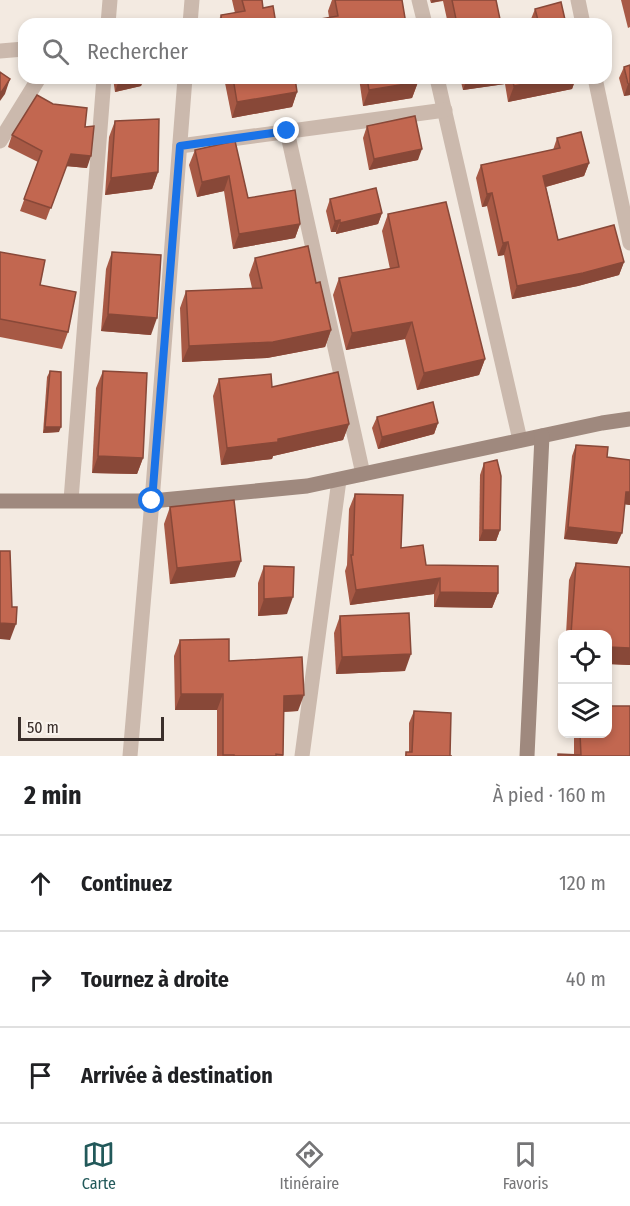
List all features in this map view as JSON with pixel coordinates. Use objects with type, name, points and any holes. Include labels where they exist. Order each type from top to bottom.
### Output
[{"type":"main road","points":[[0,501],[152,501],[307,486],[630,419]]},
{"type":"main road","points":[[527,756],[542,436]]},
{"type":"street","points":[[108,18],[110,0]]},
{"type":"street","points":[[190,18],[192,0]]},
{"type":"street","points":[[420,0],[424,18]]},
{"type":"street","points":[[578,0],[582,18]]},
{"type":"street","points":[[0,51],[18,50]]},
{"type":"street","points":[[0,141],[35,84]]},
{"type":"street","points":[[71,500],[104,84]]},
{"type":"street","points":[[130,756],[185,84]]},
{"type":"street","points":[[438,84],[520,440]]},
{"type":"street","points":[[596,84],[630,243]]},
{"type":"street","points":[[180,146],[445,110]]},
{"type":"street","points":[[287,131],[363,474]]},
{"type":"street","points":[[302,756],[339,480]]},
{"type":"building","points":[[242,0],[262,0],[263,8],[273,6],[275,18],[221,18],[221,15],[245,11]]},
{"type":"building","points":[[335,0],[402,0],[405,18],[326,18],[338,16]]},
{"type":"building","points":[[452,0],[496,0],[500,18],[456,18]]},
{"type":"building","points":[[561,2],[565,18],[537,18],[535,9]]},
{"type":"building","points":[[630,65],[630,84],[628,84],[624,67]]},
{"type":"building","points":[[0,72],[10,79],[0,94]]},
{"type":"building","points":[[234,84],[296,84],[297,92],[237,102]]},
{"type":"building","points":[[368,84],[406,84],[369,90]]},
{"type":"building","points":[[37,95],[53,104],[87,108],[85,127],[94,126],[91,156],[71,154],[51,208],[24,199],[42,151],[12,135]]},
{"type":"building","points":[[415,116],[422,149],[374,159],[367,126]]},
{"type":"building","points":[[159,119],[158,172],[111,178],[115,121]]},
{"type":"building","points":[[581,132],[589,163],[543,176],[558,240],[614,225],[624,262],[517,286],[508,242],[503,243],[492,193],[487,194],[481,165],[560,148],[557,138]]},
{"type":"building","points":[[235,141],[248,198],[295,190],[300,224],[239,234],[229,176],[202,182],[195,150]]},
{"type":"building","points":[[376,188],[382,213],[340,223],[340,220],[335,221],[330,199]]},
{"type":"building","points":[[446,202],[485,359],[424,373],[412,322],[352,333],[339,278],[399,267],[388,214]]},
{"type":"building","points":[[308,246],[316,283],[320,282],[331,330],[273,342],[189,346],[186,291],[262,288],[255,258]]},
{"type":"building","points":[[0,252],[45,260],[40,285],[76,292],[68,332],[0,319]]},
{"type":"building","points":[[112,252],[161,255],[157,318],[108,314]]},
{"type":"building","points":[[50,371],[61,372],[61,427],[45,427]]},
{"type":"building","points":[[103,371],[147,373],[143,458],[98,456]]},
{"type":"building","points":[[338,372],[349,424],[278,439],[278,442],[227,448],[219,379],[271,374],[272,387]]},
{"type":"building","points":[[433,402],[438,423],[382,437],[377,417]]},
{"type":"building","points":[[576,445],[608,447],[607,457],[630,460],[630,492],[626,492],[622,533],[568,527]]},
{"type":"building","points":[[497,460],[501,476],[500,530],[483,530],[484,463]]},
{"type":"building","points":[[355,494],[403,495],[401,548],[423,545],[426,565],[498,566],[498,593],[440,592],[440,578],[356,590],[351,555],[353,555]]},
{"type":"building","points":[[234,500],[241,561],[177,568],[170,507]]},
{"type":"building","points":[[0,551],[10,551],[12,607],[17,607],[16,624],[0,623]]},
{"type":"building","points":[[576,563],[630,567],[630,648],[612,647],[612,630],[571,630]]},
{"type":"building","points":[[264,566],[294,567],[293,597],[264,599]]},
{"type":"building","points":[[409,613],[411,654],[342,657],[340,616]]},
{"type":"building","points":[[229,639],[229,661],[302,657],[304,695],[284,696],[283,755],[223,755],[223,694],[181,694],[180,640]]},
{"type":"building","points":[[612,706],[630,706],[630,756],[558,756],[558,754],[581,755],[580,738],[612,738]]},
{"type":"building","points":[[414,711],[451,713],[450,756],[406,756],[406,752],[412,752]]},
{"type":"route","points":[[152,501],[180,146],[287,131]]}]
